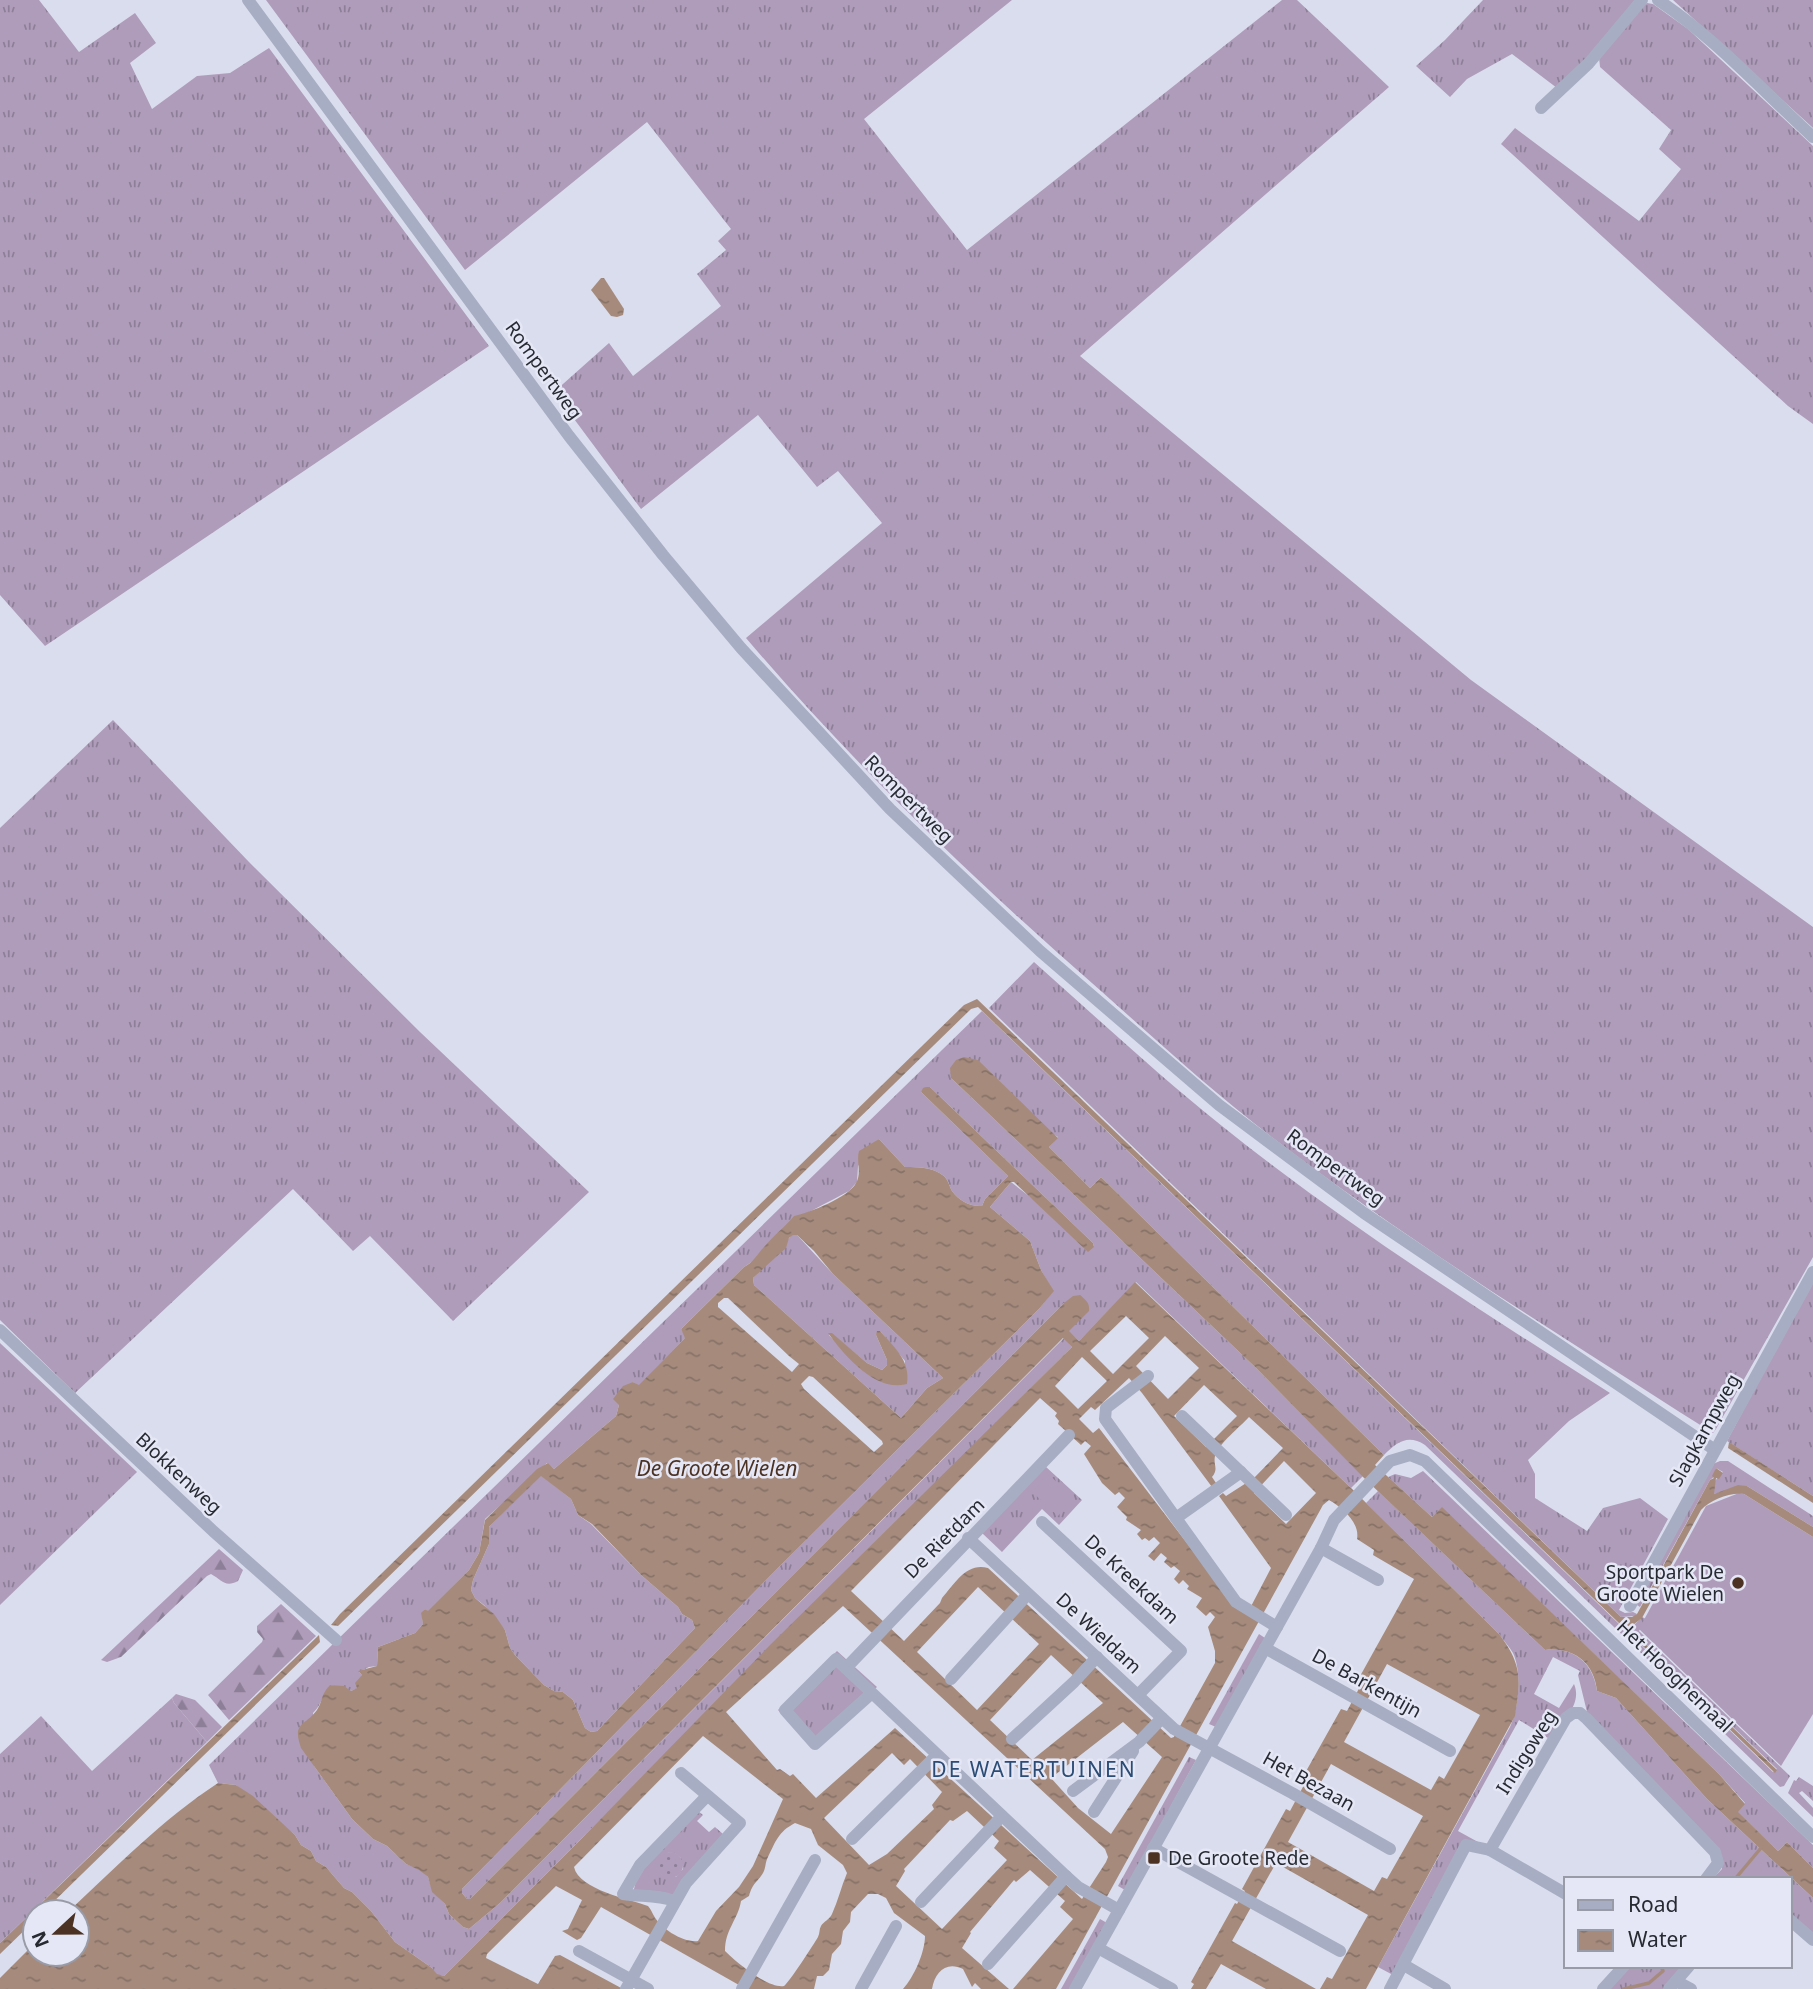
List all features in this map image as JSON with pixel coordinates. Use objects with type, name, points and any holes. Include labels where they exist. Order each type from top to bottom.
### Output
[{"type":"street","name":"Rompertweg","points":[[248,0],[569,436],[663,555],[741,649],[890,809],[966,884],[1040,951],[1219,1105],[1364,1213],[1715,1450]]},
{"type":"street","points":[[1541,108],[1589,63],[1642,0]]},
{"type":"street","points":[[1658,0],[1681,15],[1813,137]]},
{"type":"street","name":"Slagkampweg","points":[[1630,1606],[1813,1272]]},
{"type":"street","name":"Blokkenweg","points":[[0,1330],[213,1531],[336,1640]]},
{"type":"street","points":[[1148,1376],[1099,1416],[1107,1423],[1236,1602],[1271,1623]]},
{"type":"street","points":[[1182,1416],[1286,1515]]},
{"type":"street","name":"De Rietdam","points":[[846,1668],[1069,1435]]},
{"type":"street","name":"Het Hooghemaal","points":[[1321,1548],[1333,1522],[1390,1461],[1404,1455],[1413,1455],[1425,1461],[1813,1837]]},
{"type":"street","points":[[1176,1518],[1245,1475]]},
{"type":"street","name":"De Kreekdam","points":[[1042,1522],[1181,1651],[1138,1695]]},
{"type":"street","name":"De Wieldam","points":[[968,1538],[1095,1660],[1138,1695],[1160,1720],[1204,1744]]},
{"type":"street","points":[[1075,1989],[1098,1948],[1113,1906],[1153,1848],[1204,1744],[1265,1648],[1271,1623],[1321,1548],[1378,1580]]},
{"type":"street","points":[[951,1679],[1026,1596]]},
{"type":"street","name":"De Barkentijn","points":[[1265,1648],[1450,1751]]},
{"type":"street","points":[[872,1693],[815,1744],[785,1710],[836,1659],[872,1693],[935,1757],[1064,1878],[1113,1906]]},
{"type":"street","points":[[1012,1739],[1095,1660]]},
{"type":"street","name":"Indigoweg","points":[[1490,1850],[1566,1718],[1573,1713],[1580,1713],[1715,1852],[1718,1863],[1708,1877]]},
{"type":"street","points":[[1073,1791],[1139,1742],[1160,1720]]},
{"type":"street","points":[[1094,1812],[1139,1742]]},
{"type":"street","name":"Het Bezaan","points":[[1204,1744],[1390,1849]]},
{"type":"street","points":[[852,1839],[935,1757]]},
{"type":"street","points":[[628,1985],[686,1883],[740,1824],[681,1773]]},
{"type":"street","points":[[674,1901],[661,1895],[623,1894],[640,1865],[707,1796]]},
{"type":"street","points":[[921,1902],[1001,1818]]},
{"type":"street","points":[[1390,1989],[1465,1845],[1490,1850],[1564,1893]]},
{"type":"street","points":[[1153,1848],[1340,1951]]},
{"type":"street","points":[[743,1988],[815,1860]]},
{"type":"street","points":[[988,1964],[1064,1878]]},
{"type":"street","points":[[1792,1922],[1813,1940]]},
{"type":"street","points":[[861,1989],[896,1926]]},
{"type":"street","points":[[1098,1948],[1172,1989]]},
{"type":"street","points":[[579,1951],[628,1985],[648,1989]]},
{"type":"street","points":[[1404,1965],[1445,1989]]},
{"type":"street","points":[[1603,1989],[1622,1968]]},
{"type":"street","points":[[1687,1968],[1673,1985],[1690,1989]]},
{"type":"green space","points":[[0,0],[39,0],[79,52],[135,13],[156,43],[130,63],[152,109],[197,76],[230,73],[269,48],[489,346],[45,646],[0,595]]},
{"type":"green space","points":[[266,0],[1012,0],[864,119],[967,250],[1282,0],[1297,0],[1389,87],[1080,356],[1471,680],[1813,927],[1813,1257],[1713,1433],[1422,1245],[1251,1121],[1054,950],[962,865],[873,777],[787,685],[746,638],[882,523],[838,471],[817,487],[758,415],[641,509],[554,392],[609,343],[633,376],[721,306],[697,274],[726,250],[718,241],[731,229],[647,122],[465,270]]},
{"type":"green space","points":[[1483,0],[1637,0],[1591,58],[1557,88],[1512,54],[1467,79],[1450,97],[1416,66]]},
{"type":"green space","points":[[1673,0],[1813,0],[1813,128]]},
{"type":"green space","points":[[1647,3],[1653,4],[1688,29],[1813,146],[1813,424],[1788,406],[1501,144],[1515,128],[1639,221],[1681,169],[1659,149],[1671,130],[1600,67],[1599,57]]},
{"type":"green space","points":[[113,720],[249,862],[420,1032],[589,1192],[453,1321],[370,1236],[353,1251],[293,1189],[75,1393],[0,1320],[0,828]]},
{"type":"green space","points":[[1034,962],[1174,1086],[1268,1162],[1412,1265],[1610,1393],[1569,1421],[1528,1460],[1535,1474],[1535,1498],[1587,1531],[1603,1508],[1640,1498],[1668,1519],[1619,1610],[1625,1613],[1633,1612],[1637,1614],[1635,1616],[1621,1617],[989,1008]]},
{"type":"green space","points":[[982,1011],[1773,1772],[1777,1769],[1630,1629],[1642,1617],[1646,1619],[1639,1631],[1790,1776],[1784,1786],[1780,1787],[1425,1445],[1413,1440],[1403,1441],[1384,1455],[1101,1177],[1090,1188],[1049,1147],[1058,1137],[951,1078],[1256,1368],[1363,1476],[1351,1488],[1136,1282],[1079,1341],[1069,1332],[1064,1303],[470,1899],[467,1899],[462,1889],[780,1566],[1039,1309],[1053,1291],[1041,1270],[1030,1241],[990,1207],[1011,1182],[1094,1247],[1093,1243],[930,1087],[921,1092],[1008,1176],[985,1199],[982,1206],[958,1198],[946,1178],[939,1173],[926,1168],[905,1167],[879,1139],[858,1166],[857,1182],[849,1191],[782,1230],[681,1329],[686,1337],[639,1386],[633,1382],[619,1405],[616,1416],[554,1469],[547,1463],[485,1519],[479,1553],[469,1570],[428,1612],[425,1609],[422,1613],[423,1624],[415,1633],[378,1647],[377,1666],[359,1672],[362,1675],[358,1688],[351,1691],[331,1685],[313,1713],[314,1766],[352,1819],[373,1839],[387,1846],[406,1864],[419,1869],[428,1877],[433,1892],[445,1904],[449,1914],[469,1929],[500,1903],[1064,1338],[1072,1347],[444,1976],[437,1975],[432,1968],[395,1942],[371,1911],[352,1892],[344,1888],[326,1867],[316,1861],[311,1851],[301,1845],[295,1835],[236,1785],[218,1783],[209,1765]]},
{"type":"green space","points":[[792,1235],[797,1235],[833,1274],[943,1378],[927,1388],[901,1418],[754,1285],[753,1278]],"holes":[[[880,1331],[905,1361],[903,1385],[880,1381],[853,1361],[829,1335],[832,1334],[867,1363],[882,1370],[887,1365],[887,1360],[876,1335]]]},
{"type":"green space","points":[[1813,1280],[1813,1496],[1727,1441]]},
{"type":"green space","points":[[0,1343],[137,1472],[0,1605]]},
{"type":"green space","points":[[1728,1461],[1813,1516],[1813,1527],[1747,1486],[1714,1494],[1714,1482],[1723,1472],[1716,1468],[1714,1477],[1640,1607],[1637,1605],[1713,1464]]},
{"type":"green space","points":[[1045,1466],[1082,1500],[1059,1525],[1042,1509],[1002,1552],[982,1533]]},
{"type":"green space","points":[[1423,1471],[1813,1845],[1813,1868],[1787,1842],[1778,1851],[1737,1812],[1745,1803],[1719,1774],[1442,1508],[1432,1517],[1388,1477],[1395,1474],[1411,1478]]},
{"type":"green space","points":[[1046,1472],[1074,1498],[1058,1516],[1030,1490]]},
{"type":"green space","points":[[541,1475],[571,1499],[578,1515],[591,1524],[641,1575],[678,1607],[682,1614],[692,1620],[695,1628],[597,1731],[591,1732],[585,1728],[573,1700],[563,1692],[554,1691],[544,1685],[515,1655],[505,1630],[475,1598],[471,1590],[489,1544],[489,1527]]},
{"type":"green space","points":[[1378,1491],[1545,1650],[1564,1651],[1580,1658],[1591,1672],[1597,1691],[1616,1698],[1707,1799],[1791,1877],[1714,1877],[1722,1869],[1722,1860],[1588,1716],[1578,1675],[1580,1671],[1553,1657],[1534,1694],[1559,1708],[1574,1684],[1576,1699],[1573,1706],[1548,1738],[1519,1720],[1458,1831],[1478,1842],[1469,1842],[1393,1975],[1378,1967],[1510,1727],[1516,1710],[1518,1670],[1513,1653],[1499,1634],[1366,1503]]},
{"type":"green space","name":"Sportpark De Groote Wielen","points":[[1739,1493],[1813,1537],[1813,1714],[1781,1766],[1639,1629],[1706,1506]]},
{"type":"green space","points":[[219,1549],[243,1570],[238,1581],[227,1583],[211,1574],[207,1576],[121,1657],[107,1662],[101,1660]]},
{"type":"green space","points":[[281,1604],[316,1636],[229,1720],[208,1695],[262,1642],[257,1626]]},
{"type":"green space","points":[[1259,1634],[1265,1638],[1216,1727],[1209,1724]]},
{"type":"green space","points":[[837,1651],[877,1687],[810,1745],[778,1710]]},
{"type":"green space","points":[[176,1694],[195,1700],[222,1727],[207,1742],[174,1703],[172,1698]]},
{"type":"green space","points":[[172,1698],[207,1742],[46,1898],[21,1898],[21,1923],[0,1943],[0,1754],[41,1716],[92,1771]]},
{"type":"green space","points":[[1189,1757],[1196,1760],[1125,1890],[1118,1886]]},
{"type":"green space","points":[[1799,1777],[1813,1786],[1813,1801],[1802,1791],[1799,1793],[1813,1808],[1813,1817],[1788,1793],[1794,1780]]},
{"type":"green space","points":[[698,1811],[703,1815],[697,1821],[709,1832],[715,1827],[723,1834],[673,1895],[633,1893],[644,1867]],"holes":[[[669,1852],[681,1858],[683,1869],[676,1877],[662,1875],[658,1869],[660,1858]]]},
{"type":"green space","points":[[670,1852],[679,1856],[683,1865],[679,1874],[670,1878],[661,1874],[657,1865],[661,1856]]},
{"type":"green space","points":[[1792,1878],[1813,1898],[1813,1937],[1792,1919]]},
{"type":"green space","points":[[1100,1919],[1107,1923],[1070,1989],[1061,1989]]},
{"type":"green space","points":[[1627,1968],[1682,1968],[1664,1989],[1607,1989]]},
{"type":"water","points":[[604,278],[624,309],[623,315],[611,316],[591,290]]},
{"type":"water","points":[[977,999],[1621,1617],[1637,1614],[1710,1480],[1714,1478],[1712,1476],[1716,1468],[1723,1473],[1719,1479],[1716,1478],[1714,1494],[1738,1485],[1747,1486],[1813,1527],[1813,1537],[1744,1494],[1733,1494],[1715,1500],[1701,1510],[1642,1618],[1629,1628],[1777,1770],[1775,1773],[978,1007],[971,1009],[338,1626],[331,1625],[964,1005]]},
{"type":"water","points":[[964,1057],[978,1060],[1058,1138],[1049,1147],[1090,1188],[1101,1177],[1384,1455],[1375,1465],[1432,1517],[1442,1507],[1719,1774],[1745,1804],[1738,1812],[1778,1851],[1787,1842],[1813,1868],[1813,1898],[1707,1799],[1616,1698],[1597,1691],[1587,1664],[1565,1651],[1545,1650],[1363,1477],[1256,1368],[951,1078],[950,1068],[956,1060]]},
{"type":"water","name":"De Groote Wielen","points":[[930,1087],[1093,1243],[1094,1247],[1088,1252],[1011,1182],[990,1207],[1030,1241],[1041,1270],[1054,1291],[462,1889],[462,1893],[470,1899],[1064,1303],[1073,1296],[1080,1295],[1088,1304],[1089,1311],[1069,1331],[1079,1341],[1135,1282],[1499,1634],[1516,1663],[1519,1682],[1515,1716],[1366,1989],[1320,1989],[1327,1977],[1332,1979],[1368,1915],[1276,1863],[1232,1941],[1316,1989],[1266,1989],[1221,1964],[1206,1989],[1191,1989],[1194,1984],[1191,1982],[1235,1903],[1237,1904],[1245,1891],[1242,1889],[1286,1809],[1290,1811],[1304,1785],[1300,1782],[1341,1709],[1347,1711],[1363,1681],[1359,1678],[1414,1579],[1373,1555],[1374,1550],[1357,1539],[1356,1527],[1349,1516],[1329,1500],[1323,1505],[1056,1989],[1013,1989],[1073,1919],[1060,1907],[1065,1901],[1030,1870],[1016,1882],[1014,1880],[970,1932],[962,1948],[1009,1989],[981,1989],[975,1983],[972,1987],[963,1969],[951,1966],[939,1973],[932,1989],[903,1989],[918,1964],[925,1936],[894,1913],[886,1898],[878,1894],[868,1894],[851,1912],[841,1944],[832,1954],[829,1970],[823,1976],[817,1976],[814,1989],[746,1989],[601,1907],[577,1940],[562,1931],[568,1929],[582,1900],[556,1886],[486,1958],[538,1984],[555,1956],[560,1955],[623,1989],[0,1989],[0,1978],[21,1957],[21,1968],[91,1968],[91,1898],[83,1898],[159,1828],[218,1783],[236,1785],[253,1796],[295,1835],[301,1845],[311,1851],[316,1861],[326,1867],[344,1888],[352,1892],[371,1911],[395,1942],[437,1974],[444,1976],[770,1645],[1072,1347],[1063,1338],[500,1903],[469,1929],[449,1914],[445,1904],[432,1892],[428,1877],[406,1864],[387,1846],[373,1839],[352,1819],[301,1748],[299,1729],[317,1710],[330,1685],[344,1686],[351,1691],[357,1688],[355,1683],[362,1675],[358,1671],[377,1666],[378,1647],[415,1633],[423,1624],[421,1613],[425,1609],[428,1611],[469,1570],[479,1553],[485,1520],[537,1469],[548,1463],[554,1469],[616,1416],[619,1405],[613,1399],[623,1386],[633,1382],[639,1385],[685,1338],[681,1329],[753,1260],[794,1216],[828,1204],[852,1188],[859,1175],[859,1151],[879,1139],[905,1167],[926,1168],[939,1173],[946,1178],[958,1198],[982,1206],[985,1199],[1008,1176],[921,1092],[923,1088]],"holes":[[[797,1235],[833,1274],[943,1378],[927,1388],[901,1418],[754,1285],[753,1278],[786,1248],[789,1238]],[[728,1298],[799,1364],[792,1372],[718,1307],[718,1303]],[[1126,1316],[1149,1338],[1113,1374],[1090,1351]],[[1165,1336],[1199,1368],[1168,1399],[1136,1366]],[[1082,1357],[1107,1381],[1078,1409],[1055,1386]],[[809,1376],[813,1377],[883,1444],[874,1452],[801,1384]],[[1129,1378],[1212,1487],[1216,1483],[1212,1477],[1217,1451],[1249,1417],[1283,1448],[1254,1478],[1226,1496],[1223,1493],[1219,1496],[1271,1568],[1247,1614],[1235,1606],[1099,1428],[1093,1433],[1079,1419],[1091,1407],[1095,1410]],[[1204,1385],[1237,1416],[1206,1447],[1174,1416]],[[1040,1398],[1057,1413],[1055,1416],[1058,1424],[1081,1445],[1085,1441],[1091,1446],[1084,1454],[1102,1483],[1115,1495],[1119,1492],[1125,1498],[1117,1507],[1127,1517],[1126,1520],[1141,1530],[1137,1534],[1142,1540],[1145,1538],[1149,1541],[1154,1537],[1160,1543],[1148,1556],[1154,1561],[1161,1553],[1167,1558],[1164,1562],[1180,1571],[1174,1579],[1179,1584],[1183,1580],[1189,1586],[1187,1589],[1202,1598],[1196,1607],[1206,1616],[1210,1612],[1215,1617],[1208,1627],[1215,1651],[1215,1663],[1171,1738],[988,1568],[968,1571],[957,1580],[940,1603],[904,1641],[851,1591]],[[1284,1461],[1316,1493],[1286,1524],[1254,1493]],[[541,1476],[571,1499],[578,1515],[592,1524],[641,1575],[678,1607],[682,1614],[692,1620],[695,1628],[597,1731],[591,1732],[585,1728],[573,1700],[563,1692],[554,1691],[544,1685],[515,1655],[505,1630],[494,1614],[475,1598],[471,1590],[489,1544],[489,1527]],[[978,1587],[1039,1644],[977,1710],[917,1652]],[[843,1606],[1105,1849],[1108,1857],[1082,1899],[895,1728],[816,1798],[793,1774],[790,1776],[780,1769],[777,1770],[726,1712]],[[1051,1655],[1103,1703],[1032,1760],[990,1720]],[[1387,1664],[1480,1715],[1444,1779],[1439,1776],[1431,1790],[1344,1742]],[[1123,1722],[1162,1757],[1111,1834],[1078,1808],[1051,1778]],[[703,1736],[783,1799],[753,1866],[739,1887],[716,1911],[698,1941],[686,1940],[667,1930],[657,1921],[648,1906],[618,1897],[585,1882],[574,1867]],[[892,1753],[904,1765],[910,1759],[942,1792],[932,1805],[934,1809],[887,1854],[869,1865],[824,1818]],[[1331,1764],[1423,1816],[1387,1879],[1382,1877],[1374,1891],[1288,1842]],[[967,1811],[999,1841],[994,1848],[1007,1860],[942,1929],[896,1886],[904,1869],[950,1820],[953,1821]],[[795,1823],[811,1829],[818,1845],[843,1865],[847,1873],[831,1916],[820,1928],[816,1941],[784,1986],[777,1986],[761,1979],[725,1951],[727,1937],[741,1901],[749,1896],[781,1833]]]},
{"type":"water","points":[[877,1331],[880,1331],[904,1361],[907,1384],[895,1385],[873,1378],[843,1352],[828,1333],[832,1333],[867,1363],[882,1370],[887,1365],[887,1360],[876,1335]]},
{"type":"water","points":[[1729,1442],[1813,1496],[1813,1503],[1728,1448]]},
{"type":"water","points":[[319,1635],[320,1642],[57,1898],[47,1898]]},
{"type":"water","points":[[21,1923],[21,1934],[0,1954],[0,1943]]},
{"type":"waterway","points":[[1737,1877],[1761,1848]]},
{"type":"waterway","points":[[1624,1989],[1649,1983],[1663,1971],[1662,1968]]},
{"type":"place","name":"Sportpark De Groote Wielen","points":[[1738,1583]]},
{"type":"place","name":"De Groote Rede","points":[[1154,1858]]},
{"type":"district","name":"DE WATERTUINEN","points":[[1034,1770]]}]
